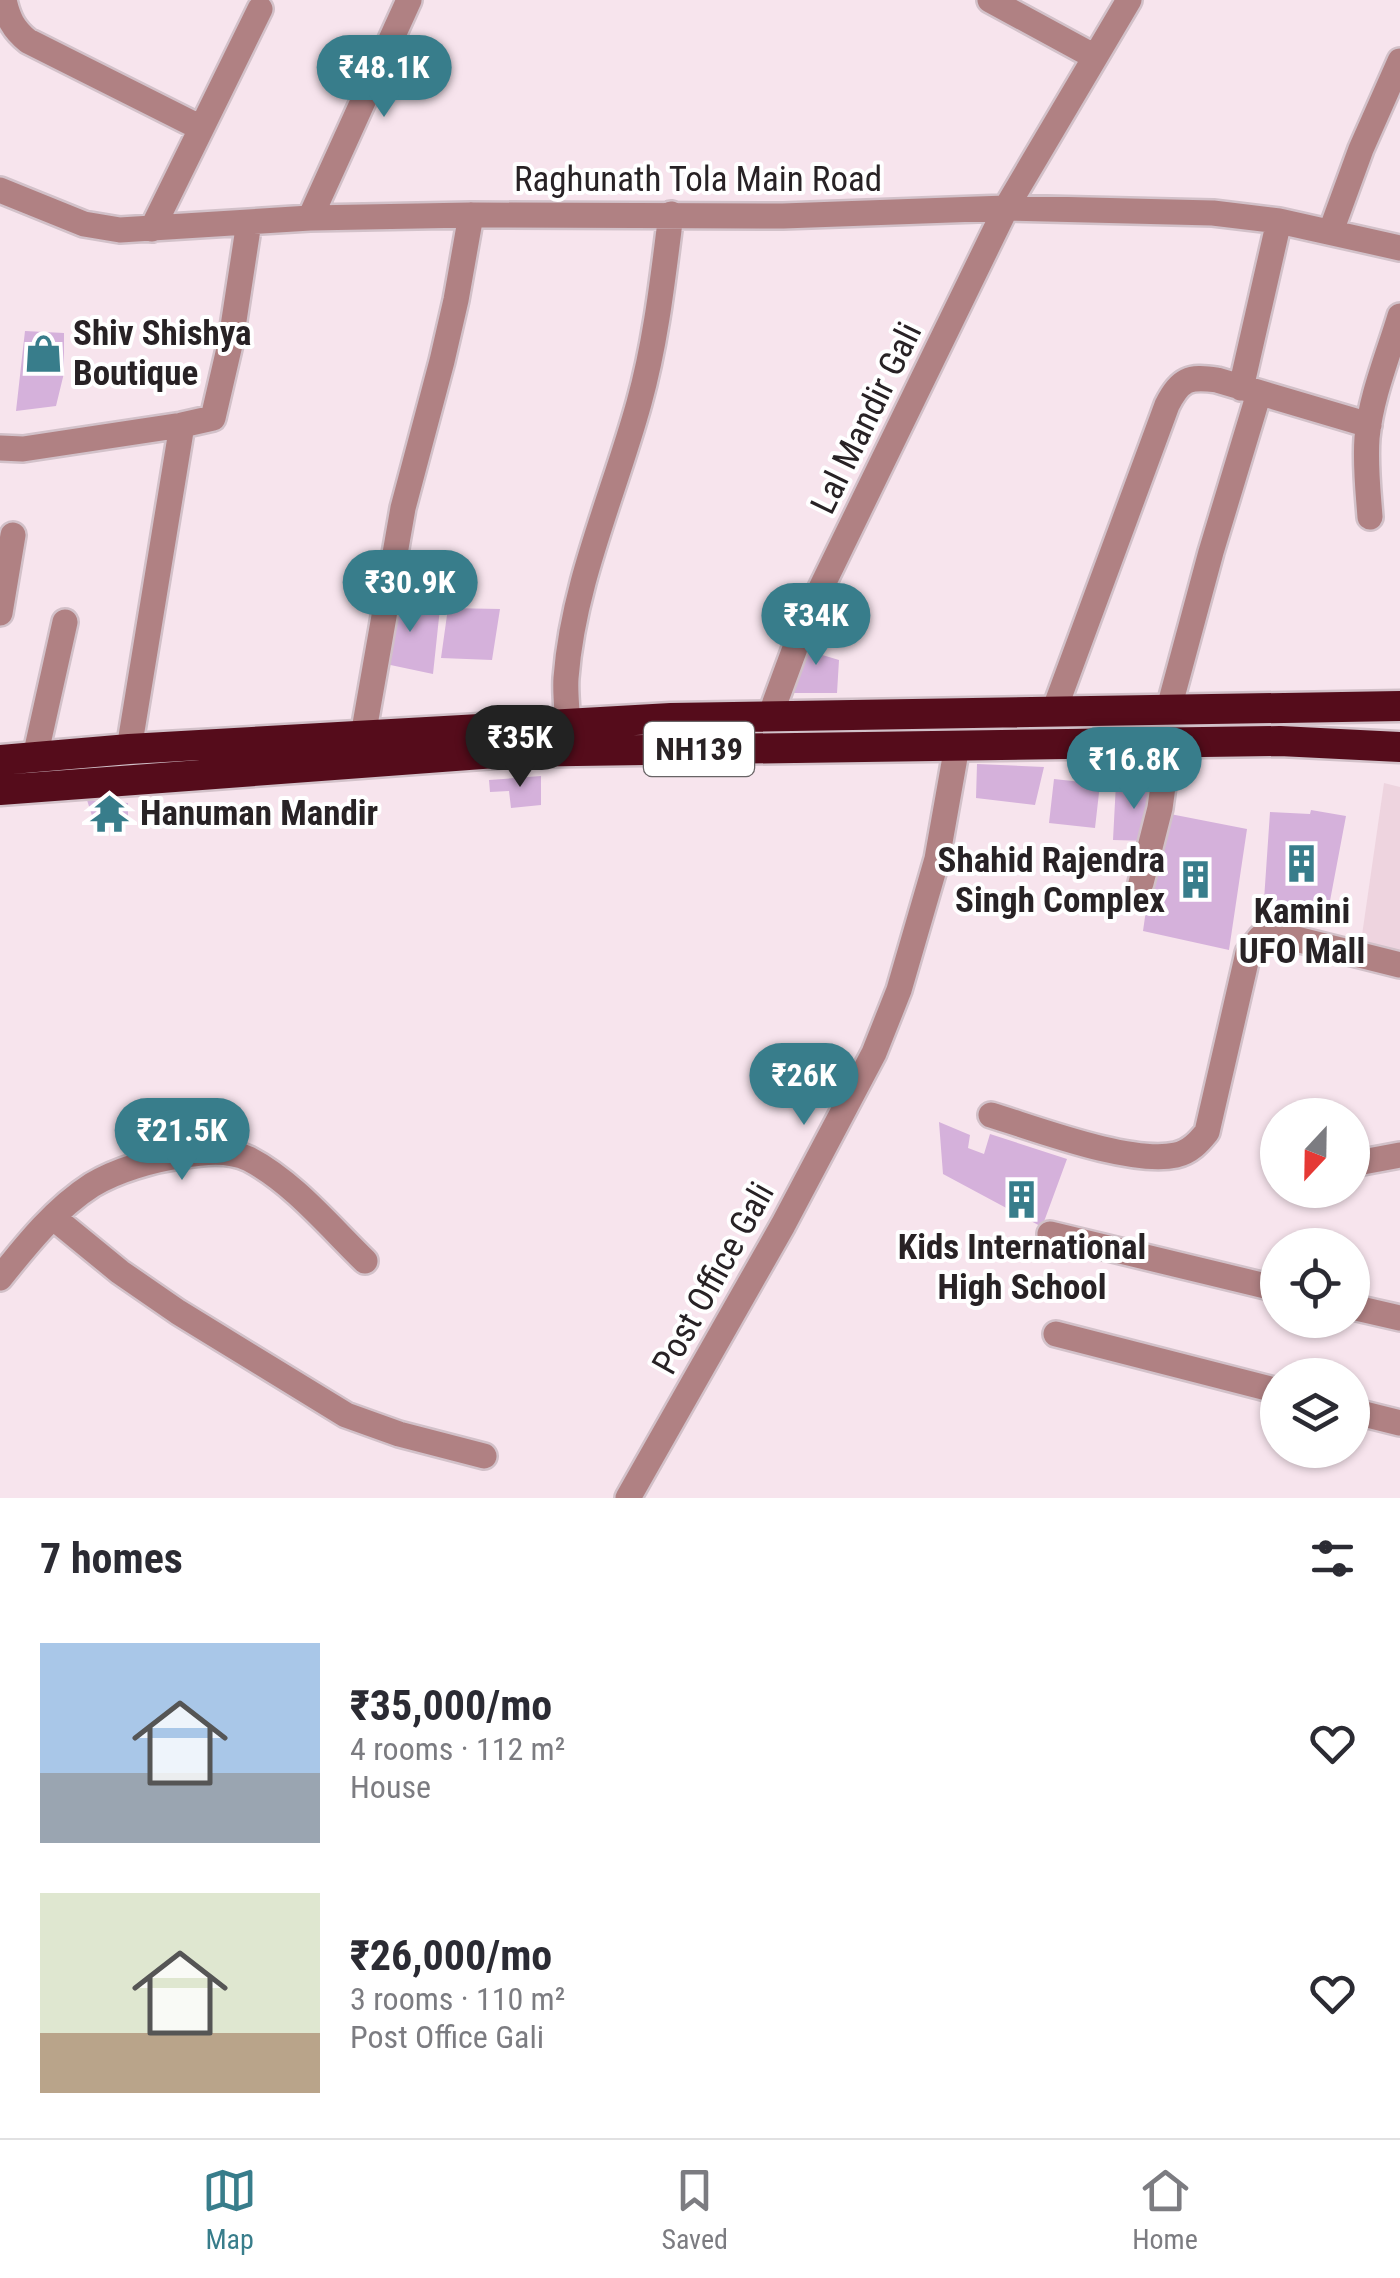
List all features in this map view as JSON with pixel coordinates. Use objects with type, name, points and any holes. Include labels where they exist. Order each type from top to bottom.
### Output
[{"type":"highway","name":"NH139","points":[[0,760],[672,718],[1400,706]]},
{"type":"highway","name":"NH139","points":[[0,790],[509,752],[1280,741],[1400,747]]},
{"type":"street","points":[[4,0],[8,18],[28,41],[201,128]]},
{"type":"street","points":[[310,218],[408,0]]},
{"type":"street","points":[[990,0],[1095,57]]},
{"type":"street","name":"Lal Mandir Gali","points":[[770,716],[805,622],[1006,208],[1130,0]]},
{"type":"street","points":[[152,229],[260,8]]},
{"type":"street","points":[[1331,231],[1361,148],[1400,62]]},
{"type":"street","name":"Raghunath Tola Main Road","points":[[0,190],[84,224],[120,230],[310,218],[471,214],[868,214],[1006,208],[1213,213],[1279,221],[1400,248]]},
{"type":"street","points":[[363,736],[402,508],[442,361],[471,214]]},
{"type":"street","points":[[568,724],[566,680],[575,624],[590,558],[646,371],[671,214]]},
{"type":"street","points":[[1169,708],[1250,391],[1279,221]]},
{"type":"street","points":[[0,448],[23,449],[213,418],[231,340],[249,222]]},
{"type":"street","points":[[1370,517],[1366,474],[1369,425],[1400,316]]},
{"type":"street","points":[[1054,710],[1153,440],[1173,392],[1184,382],[1196,377],[1369,425]]},
{"type":"street","points":[[129,749],[182,425]]},
{"type":"street","points":[[0,613],[13,535]]},
{"type":"street","points":[[35,757],[64,622]]},
{"type":"street","points":[[1141,883],[1160,808],[1169,743]]},
{"type":"street","name":"Post Office Gali","points":[[628,1498],[874,1054],[898,990],[932,875],[958,746]]},
{"type":"street","points":[[991,1115],[1140,1156],[1178,1155],[1195,1146],[1207,1132],[1248,953],[1261,938],[1276,934],[1400,965]]},
{"type":"street","points":[[0,1278],[31,1239],[96,1183],[173,1157],[204,1152],[244,1157],[276,1178],[366,1260]]},
{"type":"street","points":[[1370,1160],[1400,1154]]},
{"type":"street","points":[[54,1218],[120,1272],[178,1312],[346,1415],[399,1434],[484,1456]]},
{"type":"street","points":[[1050,1234],[1260,1284]]},
{"type":"street","points":[[1370,1311],[1400,1318]]},
{"type":"street","points":[[1056,1334],[1260,1386]]},
{"type":"street","points":[[1370,1415],[1400,1423]]},
{"type":"shaded area","points":[[1384,783],[1400,787],[1400,954],[1361,942]]},
{"type":"building","name":"Shiv Shishya Boutique","points":[[25,331],[64,333],[64,373],[56,406],[16,411]]},
{"type":"building","points":[[387,596],[440,608],[433,674],[381,663]]},
{"type":"building","points":[[448,608],[500,609],[492,660],[441,658]]},
{"type":"building","points":[[807,629],[825,630],[819,654],[839,660],[837,693],[791,693]]},
{"type":"building","points":[[977,764],[1044,767],[1035,805],[976,798]]},
{"type":"building","points":[[541,776],[541,805],[511,808],[509,791],[490,792],[489,780]]},
{"type":"building","points":[[1054,779],[1100,784],[1095,828],[1049,823]]},
{"type":"building","points":[[1116,783],[1157,786],[1150,841],[1113,840]]},
{"type":"building","name":"Hanuman Mandir","points":[[87,800],[128,803],[128,823],[95,825]]},
{"type":"building","name":"Kamini UFO Mall","points":[[1311,810],[1346,816],[1326,922],[1295,916],[1264,900],[1270,812],[1310,814]]},
{"type":"building","name":"Shahid Rajendra Singh Complex","points":[[1160,812],[1247,829],[1229,950],[1143,931]]},
{"type":"building","name":"Kids International High School","points":[[939,1122],[970,1135],[968,1148],[984,1154],[990,1134],[1067,1159],[1042,1227],[943,1174]]},
{"type":"place","name":"Shiv Shishya Boutique","points":[[43,353]]},
{"type":"place","name":"Hanuman Mandir","points":[[110,813]]},
{"type":"place","name":"Kamini UFO Mall","points":[[1302,864]]},
{"type":"place","name":"Shahid Rajendra Singh Complex","points":[[1195,880]]},
{"type":"place","name":"Kids International High School","points":[[1022,1200]]}]
